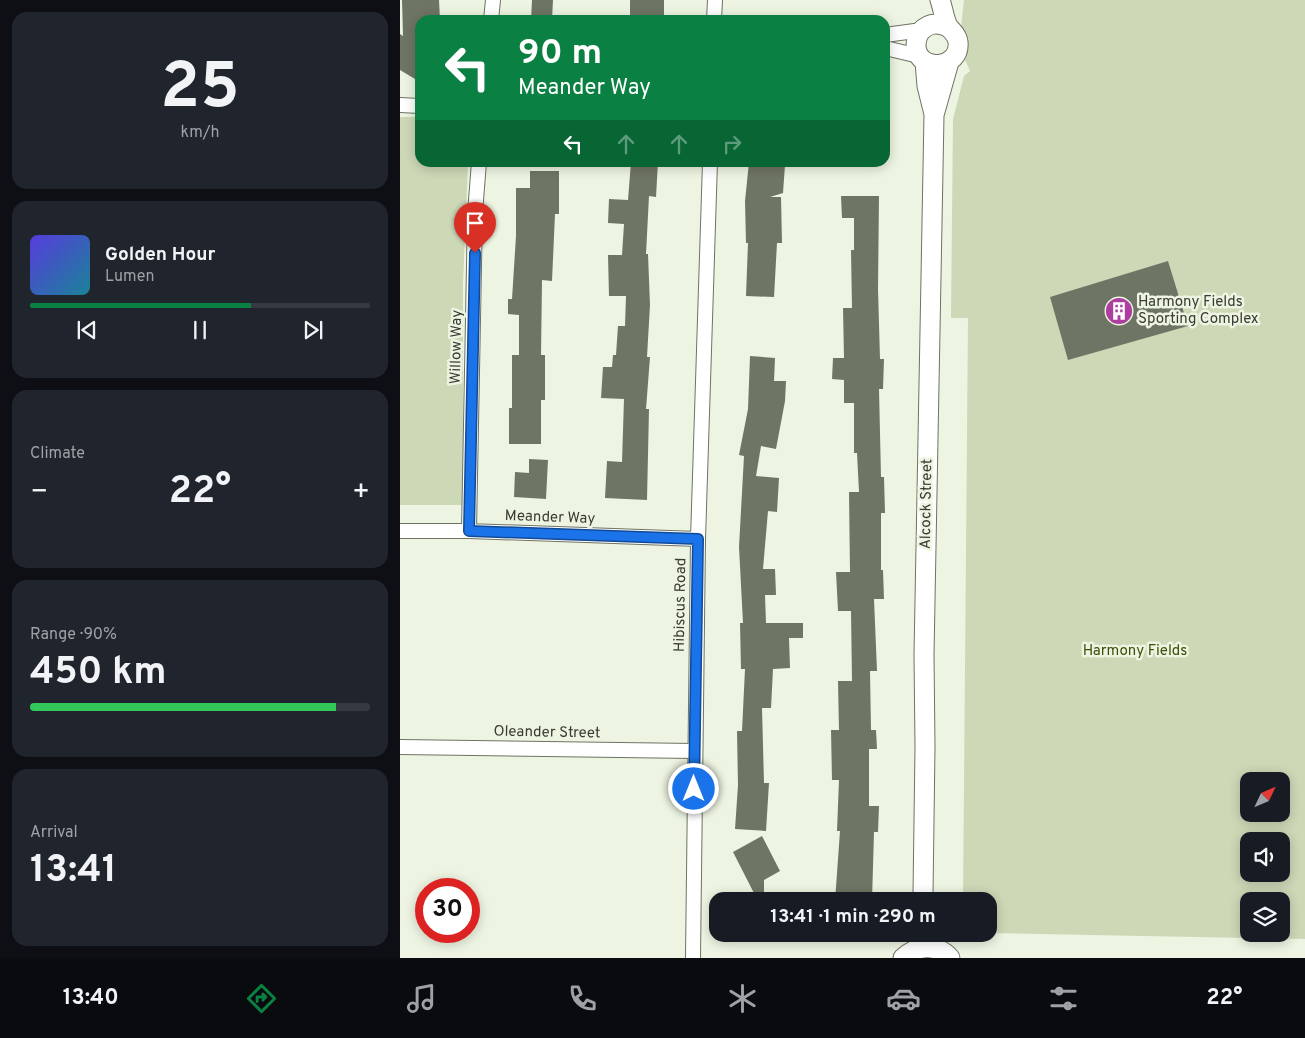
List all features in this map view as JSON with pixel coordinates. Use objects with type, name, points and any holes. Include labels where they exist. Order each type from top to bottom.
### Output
[{"type":"main road","name":"Alcock Street","points":[[923,892],[924,646],[934,115],[916,40],[924,29],[932,0]]},
{"type":"main road","name":"Alcock Street","points":[[934,115],[949,62],[957,52],[958,46],[954,32],[948,26],[940,0]]},
{"type":"main road","points":[[924,29],[933,24],[948,26]]},
{"type":"main road","points":[[922,59],[933,65],[949,62]]},
{"type":"main road","points":[[904,957],[909,942]]},
{"type":"main road","points":[[942,942],[948,956]]},
{"type":"main road","points":[[904,957],[922,948],[939,950],[948,956]]},
{"type":"street","points":[[492,15],[493,0]]},
{"type":"street","points":[[714,0],[714,15]]},
{"type":"street","points":[[890,34],[924,29]]},
{"type":"street","points":[[890,49],[922,59]]},
{"type":"street","points":[[400,105],[415,106]]},
{"type":"street","name":"Willow Way","points":[[469,531],[479,167]]},
{"type":"street","name":"Hibiscus Road","points":[[693,958],[698,539],[710,167]]},
{"type":"street","name":"Meander Way","points":[[400,531],[469,531],[698,539]]},
{"type":"street","name":"Oleander Street","points":[[400,747],[694,751]]},
{"type":"green space","name":"Harmony Fields","points":[[964,0],[1305,0],[1305,939],[1290,939],[1290,892],[1240,892],[1240,938],[997,933],[997,892],[963,892],[968,318],[951,318],[953,119],[964,76],[970,71],[959,46]]},
{"type":"green space","points":[[400,117],[415,117],[415,167],[468,167],[463,284],[463,505],[400,505]]},
{"type":"building","points":[[402,0],[439,0],[440,15],[415,15],[415,79],[400,70],[400,34],[403,36]]},
{"type":"building","points":[[532,0],[553,0],[552,15],[531,15]]},
{"type":"building","points":[[630,0],[664,0],[664,15],[630,15]]},
{"type":"building","points":[[631,167],[658,167],[656,197],[649,196],[646,254],[648,254],[650,305],[647,357],[650,357],[646,409],[649,409],[647,500],[605,498],[607,461],[622,462],[624,399],[601,398],[603,367],[612,367],[613,355],[616,355],[618,326],[625,326],[626,296],[609,296],[608,255],[622,255],[624,224],[608,223],[609,199],[628,200]]},
{"type":"building","points":[[748,167],[785,167],[783,193],[770,197],[781,197],[782,243],[777,243],[774,297],[746,296],[748,243],[746,243],[745,201]]},
{"type":"building","points":[[530,171],[559,171],[559,214],[555,214],[552,281],[542,280],[541,355],[545,355],[545,400],[541,400],[541,444],[509,444],[509,408],[512,408],[512,355],[519,355],[519,315],[508,314],[508,299],[512,299],[516,236],[516,188],[530,188]]},
{"type":"building","points":[[841,196],[879,196],[878,289],[880,359],[884,359],[883,389],[879,389],[881,477],[884,477],[885,513],[881,513],[881,570],[883,570],[884,599],[874,599],[877,671],[870,671],[871,730],[876,730],[877,749],[869,749],[869,806],[879,806],[878,832],[874,832],[872,892],[836,892],[840,831],[837,831],[839,780],[832,780],[831,730],[839,730],[838,681],[852,681],[851,611],[838,611],[836,572],[850,572],[849,492],[859,492],[857,453],[854,453],[854,403],[844,403],[844,380],[832,379],[833,358],[844,358],[843,308],[852,308],[851,250],[854,250],[854,218],[842,218]]},
{"type":"building","name":"Harmony Fields Sporting Complex","points":[[1168,261],[1188,326],[1068,360],[1050,297]]},
{"type":"building","points":[[750,356],[775,358],[774,381],[786,381],[785,401],[776,449],[761,446],[756,476],[779,478],[777,512],[768,511],[763,569],[775,569],[776,595],[765,595],[766,623],[803,623],[803,638],[789,638],[790,668],[773,669],[771,708],[762,708],[764,783],[769,783],[766,831],[735,829],[738,785],[737,731],[742,731],[745,669],[741,669],[740,623],[743,623],[739,547],[744,456],[739,455],[748,409]]},
{"type":"building","points":[[529,459],[548,460],[546,499],[514,497],[515,472],[529,473]]},
{"type":"building","points":[[762,836],[780,871],[764,880],[764,892],[753,892],[733,852]]},
{"type":"place","name":"Harmony Fields Sporting Complex","points":[[1119,311]]},
{"type":"route","points":[[475,253],[469,531],[698,539],[694,789]]}]
